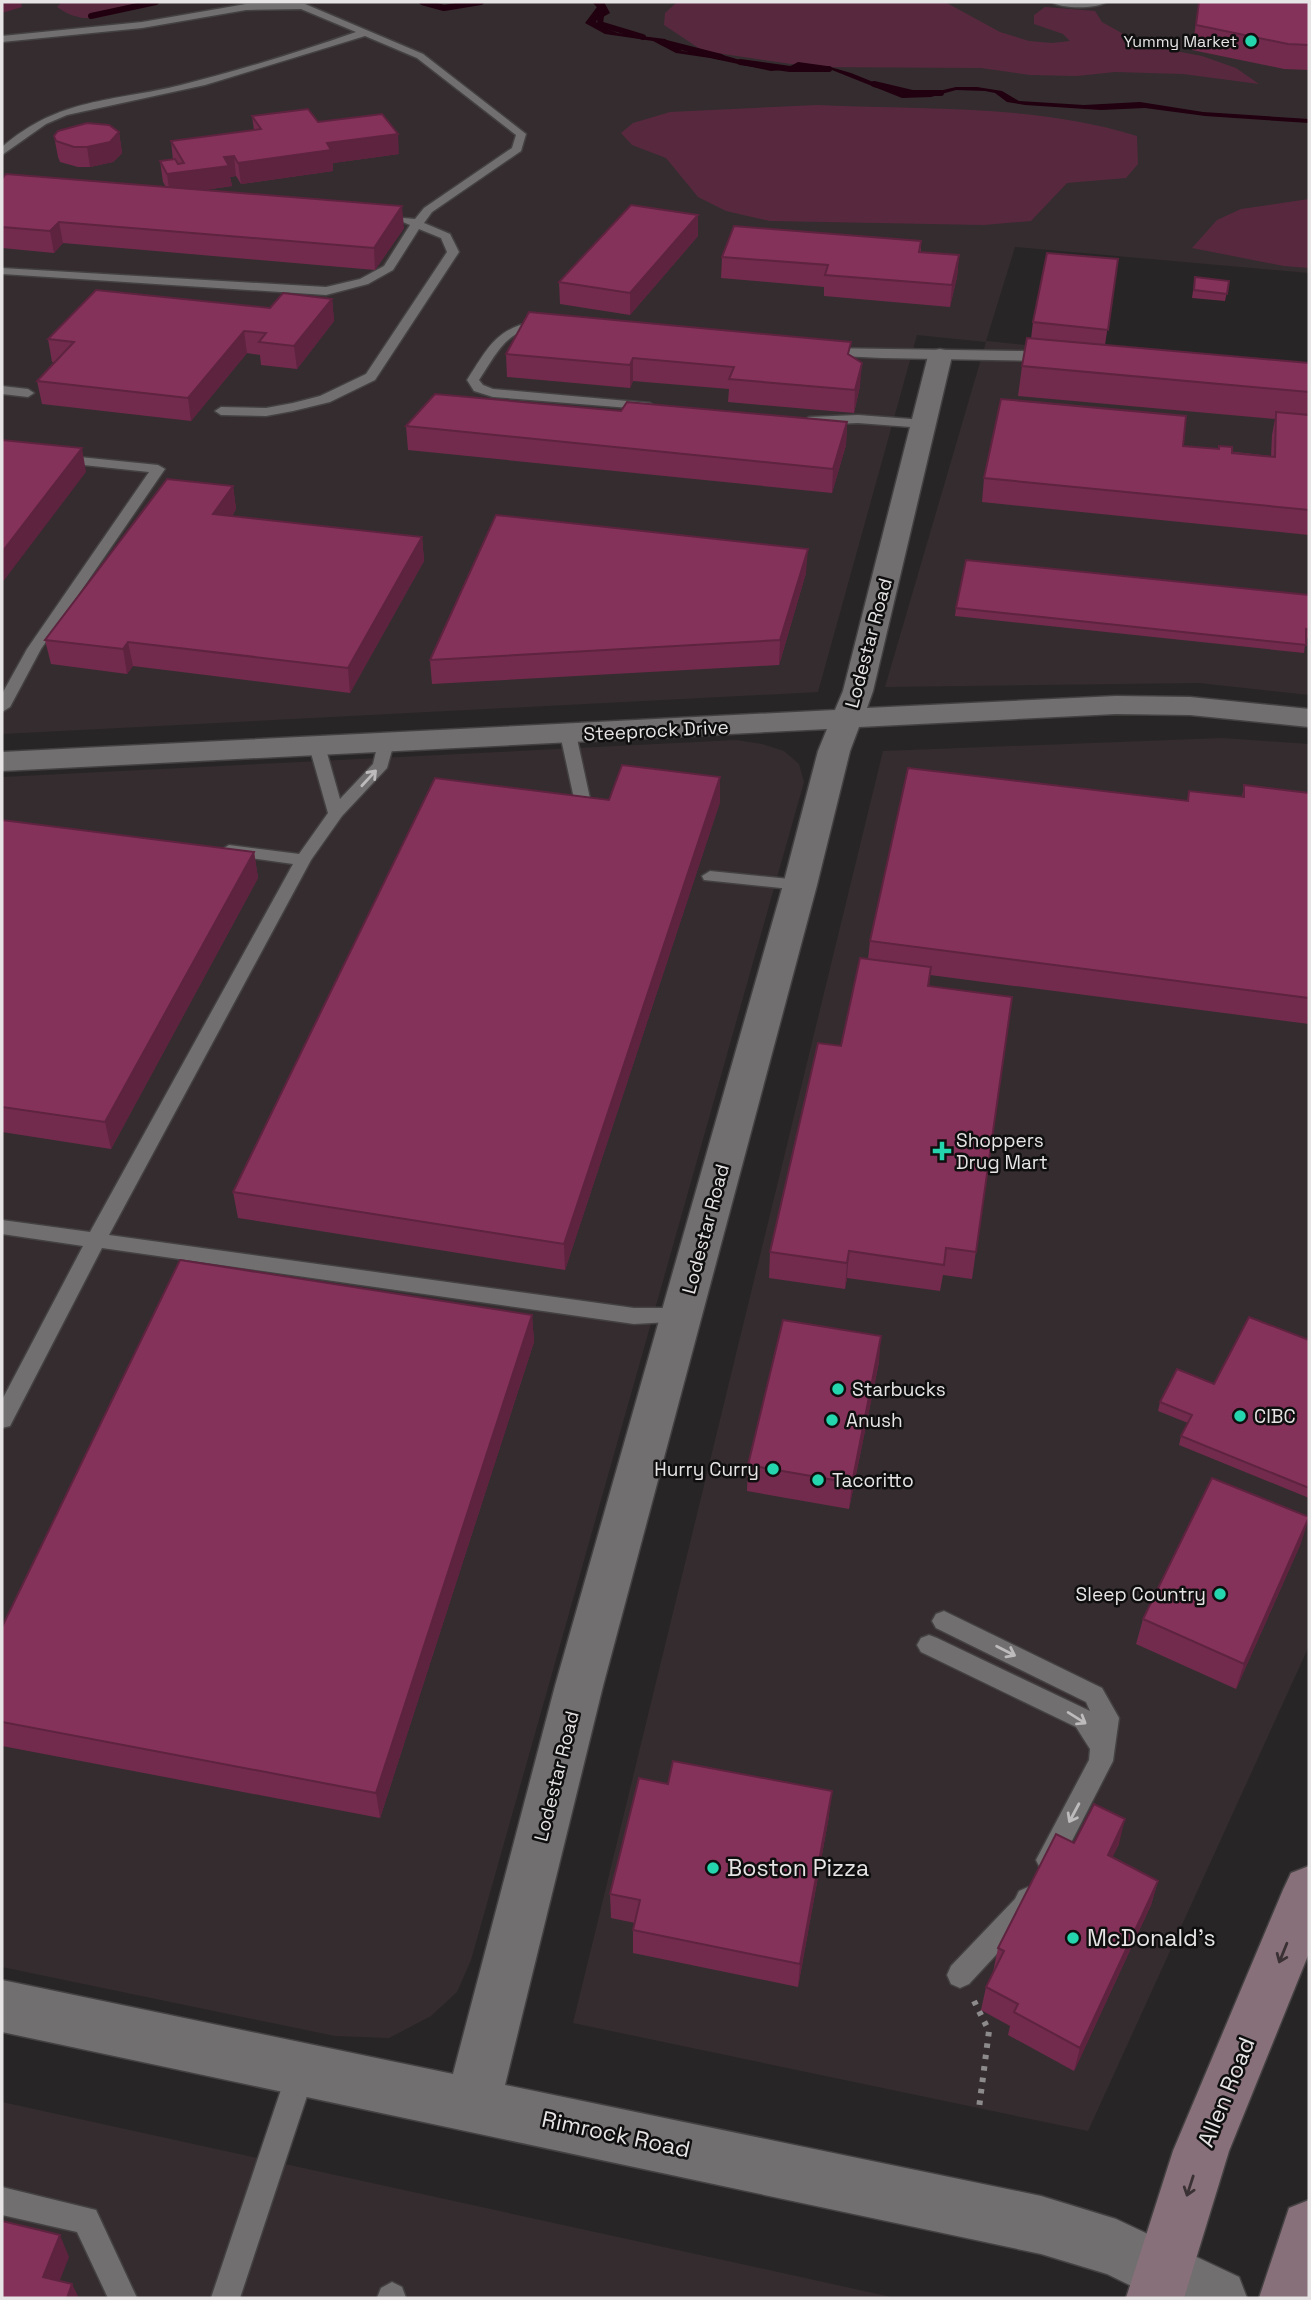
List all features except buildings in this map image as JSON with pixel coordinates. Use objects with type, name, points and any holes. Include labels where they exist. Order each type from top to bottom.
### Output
[{"type":"main road","name":"Allen Road","points":[[1159,2283],[1201,2151],[1309,1889]]},
{"type":"main road","points":[[1289,2298],[1309,2228]]},
{"type":"street","name":"Lodestar Road","points":[[472,2104],[579,1686],[800,885],[834,751],[864,668],[940,356]]},
{"type":"street","name":"Steeprock Drive","points":[[2,761],[1116,705],[1190,706],[1309,718]]},
{"type":"street","name":"Rimrock Road","points":[[2,2006],[1041,2225],[1116,2248],[1159,2283],[1218,2298]]},
{"type":"lane","points":[[1056,2],[1102,2]]},
{"type":"lane","points":[[2,271],[326,291],[364,282],[389,268],[428,210],[517,149],[521,134],[420,56],[302,6],[246,7],[142,25],[3,38]]},
{"type":"lane","points":[[2,152],[30,127],[64,111],[175,89],[367,33]]},
{"type":"lane","points":[[221,411],[266,412],[293,407],[325,399],[371,377],[453,252],[446,236],[418,222],[395,217]]},
{"type":"lane","points":[[561,327],[533,325],[517,327],[507,332],[473,380],[475,385],[493,393],[659,408]]},
{"type":"lane","points":[[810,350],[865,355],[1008,353],[1063,359]]},
{"type":"lane","points":[[2,390],[28,393]]},
{"type":"lane","points":[[796,420],[824,422],[858,419],[924,424]]},
{"type":"lane","points":[[2,707],[34,649],[158,469],[41,456]]},
{"type":"lane","points":[[568,734],[583,803]]},
{"type":"lane","points":[[2,1420],[95,1242],[303,860],[336,813],[381,765],[386,743]]},
{"type":"lane","points":[[317,746],[336,813]]},
{"type":"lane","points":[[208,848],[303,860]]},
{"type":"lane","points":[[710,876],[800,885]]},
{"type":"lane","points":[[2,1227],[634,1316],[681,1317]]},
{"type":"lane","points":[[944,1620],[1094,1695],[1107,1718],[1101,1762],[1024,1907],[960,1975]]},
{"type":"lane","points":[[929,1645],[1085,1720],[1103,1748]]},
{"type":"lane","points":[[225,2298],[303,2068]]},
{"type":"lane","points":[[2,2201],[86,2220],[123,2298]]},
{"type":"path","points":[[960,1975],[989,2031],[979,2108]]},
{"type":"shaded area","points":[[2,2],[1309,2],[1309,273],[1015,247],[986,341],[1309,374],[1309,695],[1199,683],[885,687],[986,342],[917,335],[818,692],[2,734]]},
{"type":"shaded area","points":[[62,2],[143,2],[110,15],[90,18],[68,14],[57,7]]},
{"type":"shaded area","points":[[594,2],[604,2],[610,13],[596,21],[598,25],[618,33],[665,39],[682,51],[723,55],[760,66],[785,69],[798,62],[827,66],[903,94],[926,94],[956,87],[977,87],[1002,91],[1019,101],[1084,105],[1140,102],[1203,112],[1309,119],[1309,123],[1205,116],[1145,108],[1101,110],[1025,105],[1007,102],[995,93],[985,91],[956,90],[931,97],[902,98],[832,70],[804,68],[771,71],[676,53],[653,41],[605,34],[585,23],[597,7]]},
{"type":"shaded area","points":[[945,2],[1000,32],[1029,41],[1052,43],[1070,41],[1063,34],[1034,24],[1034,15],[1045,7],[1095,11],[1102,22],[1143,45],[1202,56],[1236,68],[1259,84],[1183,74],[1115,72],[1077,76],[1030,75],[981,68],[812,67],[703,51],[664,25],[665,13],[676,3]]},
{"type":"shaded area","points":[[817,105],[978,110],[1059,118],[1137,136],[1138,164],[1126,178],[1067,183],[1031,221],[984,225],[770,221],[726,211],[698,197],[666,158],[632,145],[621,133],[633,123],[670,112]]},
{"type":"shaded area","points":[[1309,199],[1309,268],[1284,266],[1192,248],[1217,220],[1241,209]]},
{"type":"shaded area","points":[[1222,738],[1309,744],[1309,1646],[1088,2131],[573,2023],[883,751]]},
{"type":"shaded area","points":[[736,740],[784,751],[799,764],[804,782],[471,1960],[457,1992],[431,2016],[389,2038],[335,2036],[2,1967],[2,777]]},
{"type":"shaded area","points":[[2,2102],[896,2298],[2,2298]]},
{"type":"waterway","points":[[91,16],[156,2]]},
{"type":"waterway","points":[[422,2],[444,8],[481,2]]},
{"type":"waterway","points":[[596,2],[602,8],[600,24],[643,37]]},
{"type":"waterway","points":[[662,42],[721,57]]},
{"type":"waterway","points":[[740,62],[790,69],[829,69]]},
{"type":"waterway","points":[[874,84],[912,93],[941,93]]},
{"type":"place","name":"Yummy Market","points":[[1251,41]]},
{"type":"place","name":"Shoppers Drug Mart","points":[[942,1151]]},
{"type":"place","name":"Starbucks","points":[[838,1389]]},
{"type":"place","name":"CIBC","points":[[1240,1416]]},
{"type":"place","name":"Anush","points":[[832,1420]]},
{"type":"place","name":"Hurry Curry","points":[[773,1469]]},
{"type":"place","name":"Tacoritto","points":[[818,1480]]},
{"type":"place","name":"Sleep Country","points":[[1220,1594]]},
{"type":"place","name":"Boston Pizza","points":[[713,1868]]},
{"type":"place","name":"McDonald's","points":[[1073,1938]]}]
